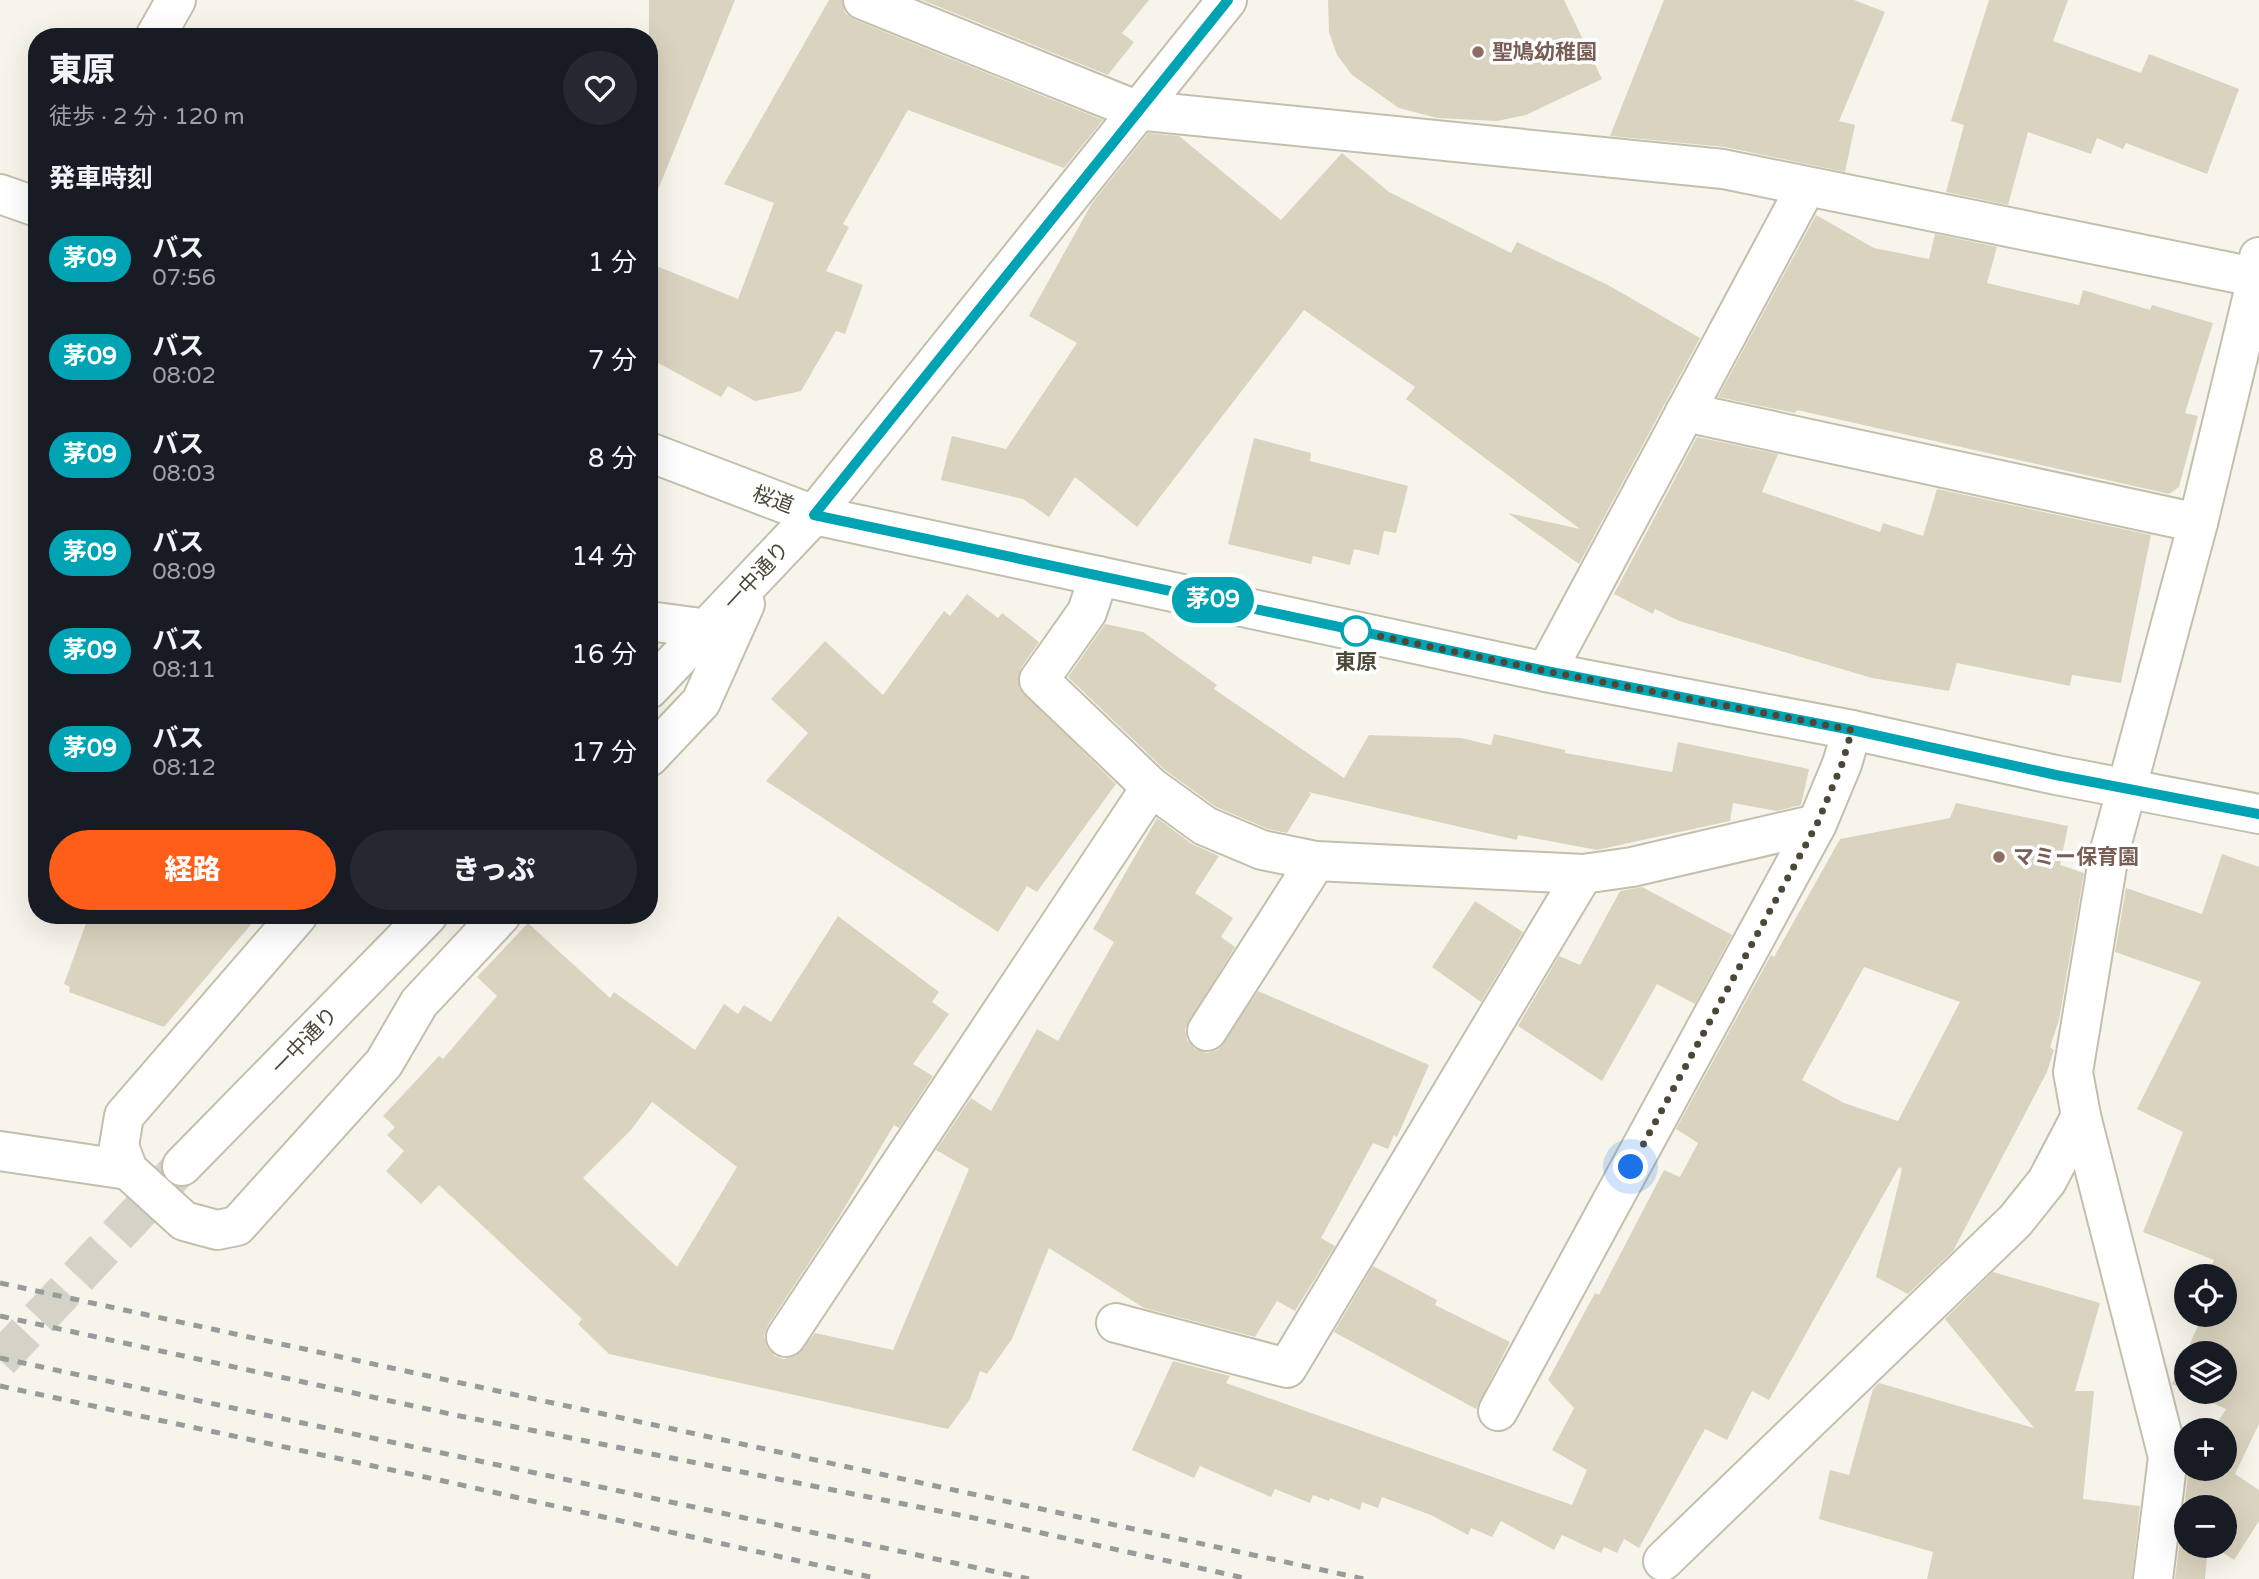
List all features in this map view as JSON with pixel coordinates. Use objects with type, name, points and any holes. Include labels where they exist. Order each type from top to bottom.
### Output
[{"type":"street","points":[[160,28],[176,0]]},
{"type":"street","points":[[863,0],[905,9],[1136,110],[1723,169],[1806,187],[2258,271],[2198,523],[2109,854],[2073,1072],[2081,1116],[2168,1457],[2153,1579]]},
{"type":"street","name":"一中通り","points":[[658,680],[814,515],[1136,110],[1227,0]]},
{"type":"street","points":[[1546,671],[1806,187]]},
{"type":"street","points":[[0,194],[28,205]]},
{"type":"street","points":[[1685,412],[2198,523]]},
{"type":"street","name":"桜道","points":[[658,455],[814,515],[1546,671],[1852,730],[2127,789],[2259,814]]},
{"type":"street","points":[[1099,576],[1087,612],[1039,680],[1151,787],[1205,826],[1262,850],[1316,861],[1583,874],[1632,867],[1817,824]]},
{"type":"street","points":[[658,747],[701,702],[757,577]]},
{"type":"street","points":[[658,622],[708,629]]},
{"type":"street","points":[[1498,1411],[1817,824],[1842,764],[1852,730]]},
{"type":"street","points":[[786,1337],[1151,787]]},
{"type":"street","points":[[1207,1031],[1316,861]]},
{"type":"street","points":[[1116,1324],[1287,1368],[1583,874]]},
{"type":"street","points":[[290,924],[124,1116],[119,1146],[128,1170],[184,1221],[217,1230],[237,1226],[384,1062],[419,1003],[493,924]]},
{"type":"street","name":"一中通り","points":[[182,1166],[419,924]]},
{"type":"street","points":[[1663,1561],[2015,1221],[2047,1181],[2081,1116]]},
{"type":"street","points":[[0,1151],[128,1170]]},
{"type":"building","points":[[649,0],[735,0],[658,190],[658,28],[649,28]]},
{"type":"building","points":[[829,0],[842,0],[845,13],[855,20],[1103,120],[1064,168],[908,110],[843,224],[849,227],[826,271],[863,285],[845,334],[836,331],[801,391],[755,401],[728,386],[721,397],[658,363],[658,267],[738,299],[774,203],[724,184]]},
{"type":"building","points":[[922,0],[1149,0],[1122,33],[1134,42],[1108,75]]},
{"type":"building","points":[[1328,0],[1564,0],[1602,79],[1526,115],[1497,121],[1437,118],[1399,108],[1352,75],[1337,55],[1329,32]]},
{"type":"building","points":[[1664,0],[1854,0],[1885,12],[1839,121],[1855,125],[1845,172],[1725,147],[1610,136]]},
{"type":"building","points":[[1989,0],[2068,0],[2053,41],[2141,73],[2149,54],[2239,89],[2207,174],[2126,143],[2123,149],[2097,138],[2091,154],[2028,132],[2008,205],[1946,192],[1964,125],[1951,121]]},
{"type":"building","points":[[1148,133],[1179,136],[1281,220],[1342,153],[1389,192],[1511,253],[1517,242],[1608,285],[1700,338],[1579,564],[1508,513],[1580,529],[1406,399],[1415,387],[1304,310],[1137,527],[1075,477],[1049,517],[1023,499],[941,480],[952,436],[1006,449],[1077,343],[1029,316],[1092,203]]},
{"type":"building","points":[[1816,215],[1874,248],[1929,259],[1935,234],[1997,247],[1987,283],[2079,305],[2083,290],[2150,310],[2152,305],[2213,323],[2185,413],[2198,416],[2179,487],[2169,494],[1797,410],[1795,413],[1718,397]]},
{"type":"building","points":[[1697,437],[1778,454],[1762,492],[1880,532],[1883,523],[1923,536],[1937,489],[2151,535],[2121,683],[2072,675],[2070,686],[1957,663],[1949,691],[1872,678],[1679,621],[1655,609],[1653,614],[1614,594]]},
{"type":"building","points":[[1254,438],[1311,453],[1310,461],[1408,486],[1396,533],[1384,531],[1379,555],[1354,549],[1350,565],[1313,556],[1311,564],[1228,544]]},
{"type":"building","points":[[967,594],[998,618],[1002,613],[1039,642],[1021,668],[1019,688],[1116,784],[1037,892],[1027,886],[998,932],[766,781],[808,733],[771,699],[825,641],[883,695],[944,611],[950,616]]},
{"type":"building","points":[[1105,624],[1143,632],[1217,685],[1214,689],[1344,778],[1369,735],[1461,738],[1491,745],[1494,734],[1565,750],[1565,753],[1672,772],[1678,742],[1809,769],[1801,805],[1777,811],[1733,803],[1730,821],[1597,850],[1518,835],[1517,840],[1308,792],[1311,794],[1287,833],[1268,829],[1216,807],[1165,770],[1068,677]]},
{"type":"building","points":[[1956,803],[2068,826],[2060,865],[2084,873],[2059,1020],[2050,1047],[2054,1050],[2047,1072],[1953,1251],[1908,1294],[1876,1277],[1902,1169],[1899,1167],[1769,1400],[1752,1391],[1727,1440],[1705,1429],[1639,1548],[1624,1539],[1617,1553],[1604,1547],[1601,1553],[1562,1535],[1554,1550],[1501,1521],[1492,1537],[1471,1528],[1468,1535],[1431,1515],[1382,1497],[1378,1508],[1362,1502],[1360,1510],[1330,1498],[1329,1501],[1313,1495],[1310,1503],[1275,1489],[1271,1497],[1200,1466],[1194,1478],[1132,1450],[1173,1361],[1230,1376],[1226,1383],[1572,1505],[1587,1470],[1552,1450],[1574,1408],[1548,1380],[1595,1293],[1599,1295],[1664,1170],[1680,1177],[1698,1143],[1676,1129],[1771,955],[1774,957],[1840,839],[1950,818]],"holes":[[[1864,967],[1960,1002],[1898,1121],[1844,1103],[1802,1080]]]},
{"type":"building","points":[[1157,818],[1192,844],[1219,856],[1195,893],[1233,918],[1221,937],[1235,947],[1185,1029],[1187,1040],[1195,1049],[1207,1053],[1218,1050],[1258,991],[1429,1065],[1397,1137],[1394,1135],[1388,1149],[1373,1143],[1321,1238],[1335,1246],[1295,1311],[1277,1301],[1255,1337],[1144,1308],[1049,1248],[1012,1339],[987,1374],[980,1371],[970,1399],[948,1429],[609,1354],[578,1324],[582,1319],[439,1185],[421,1204],[386,1171],[404,1151],[387,1135],[395,1127],[383,1116],[439,1056],[443,1059],[497,996],[477,977],[527,924],[610,998],[614,992],[695,1050],[724,1004],[738,1014],[744,1005],[771,1022],[838,916],[939,992],[932,1002],[949,1014],[913,1064],[933,1076],[899,1128],[894,1125],[836,1222],[768,1325],[764,1336],[767,1347],[775,1356],[784,1359],[796,1356],[815,1333],[893,1350],[969,1169],[936,1150],[971,1098],[991,1111],[1037,1029],[1058,1041],[1114,942],[1093,929]],"holes":[[[652,1102],[737,1167],[677,1267],[583,1178],[631,1130]]]},
{"type":"building","points":[[2222,854],[2259,867],[2259,1424],[2237,1470],[2237,1418],[2220,1418],[2226,1409],[2215,1404],[2237,1404],[2237,1341],[2191,1341],[2197,1327],[2237,1327],[2237,1264],[2212,1264],[2214,1260],[2143,1232],[2183,1132],[2137,1109],[2201,982],[2115,952],[2126,888],[2202,914]]},
{"type":"building","points":[[1642,887],[1732,935],[1695,1004],[1657,984],[1602,1081],[1518,1026],[1559,956],[1580,965],[1620,891]]},
{"type":"building","points":[[1475,901],[1523,932],[1481,1002],[1432,967]]},
{"type":"building","points":[[86,924],[251,924],[164,1027],[69,992],[70,987],[64,984]]},
{"type":"building","points":[[1373,1266],[1437,1300],[1435,1305],[1510,1342],[1476,1409],[1334,1332]]},
{"type":"building","points":[[1993,1272],[2100,1303],[2075,1391],[2094,1391],[2083,1499],[2140,1506],[2132,1579],[1927,1579],[1933,1552],[1819,1519],[1830,1470],[1849,1475],[1873,1389],[1879,1383],[2034,1428],[1945,1319]]},
{"type":"building","points":[[2237,1475],[2259,1490],[2259,1521],[2237,1555],[2237,1495],[2186,1495],[2187,1481],[2237,1481]]},
{"type":"building","points":[[2178,1558],[2207,1558],[2205,1579],[2175,1579]]},
{"type":"tunnel","points":[[0,1360],[178,1170]]},
{"type":"railway","points":[[0,1283],[1364,1579]]},
{"type":"railway","points":[[0,1316],[455,1415],[974,1518],[1249,1579]]},
{"type":"railway","points":[[0,1358],[1029,1579]]},
{"type":"railway","points":[[0,1386],[448,1482],[879,1579]]},
{"type":"bus line","name":"茅09","points":[[1228,0],[1136,110],[814,515],[1546,671],[1852,730],[2056,775],[2259,814]]},
{"type":"place","name":"聖鳩幼稚園","points":[[1478,52]]},
{"type":"place","name":"東原","points":[[1356,631]]},
{"type":"place","name":"マミー保育園","points":[[1999,857]]},
{"type":"route","points":[[1356,631],[1852,730],[1842,764],[1817,824],[1631,1167]]}]
